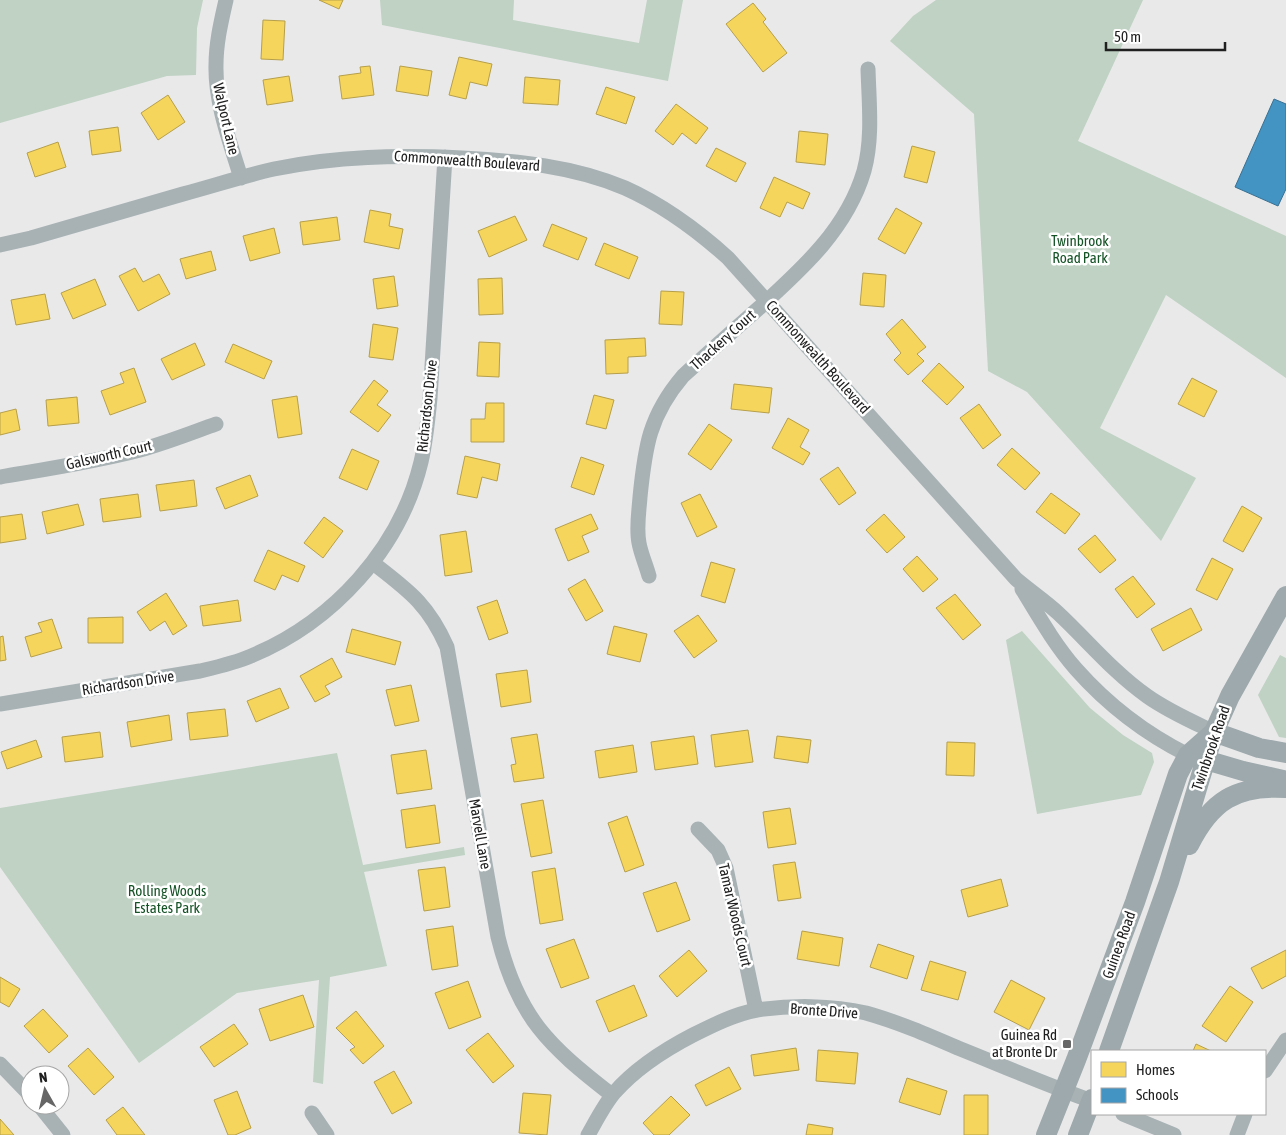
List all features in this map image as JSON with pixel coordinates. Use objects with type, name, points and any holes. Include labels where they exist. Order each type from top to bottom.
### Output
[{"type":"main road","name":"Twinbrook Road","points":[[1214,732],[1230,696],[1286,596]]},
{"type":"main road","points":[[1214,732],[1259,748],[1286,753]]},
{"type":"main road","name":"Guinea Road","points":[[1046,1135],[1135,902],[1178,774],[1197,758],[1214,732]]},
{"type":"main road","name":"Twinbrook Road","points":[[1170,882],[1197,758]]},
{"type":"main road","points":[[1197,758],[1286,781]]},
{"type":"main road","points":[[1170,882],[1193,836],[1207,814],[1238,793],[1260,788],[1286,788]]},
{"type":"main road","name":"Guinea Road","points":[[1109,1050],[1170,882]]},
{"type":"main road","points":[[1078,1135],[1091,1102]]},
{"type":"street","name":"Walport Lane","points":[[226,0],[217,41],[216,80],[227,131],[241,178]]},
{"type":"street","name":"Thackery Court","points":[[649,576],[638,542],[638,525],[644,454],[655,419],[674,387],[683,376],[791,279],[821,249],[846,214],[864,169],[870,130],[868,69]]},
{"type":"street","name":"Commonwealth Boulevard","points":[[0,245],[241,178],[292,166],[351,158],[405,155],[540,164],[582,173],[625,188],[666,210],[702,234],[728,258],[1016,580],[1056,612],[1103,659],[1147,697],[1177,715],[1214,732]]},
{"type":"street","name":"Richardson Drive","points":[[0,704],[200,671],[251,656],[282,641],[312,622],[334,604],[360,578],[404,510],[421,463],[430,398],[446,157]]},
{"type":"street","name":"Galsworth Court","points":[[0,477],[140,450],[216,424]]},
{"type":"street","name":"Marvell Lane","points":[[372,562],[409,591],[424,606],[438,627],[447,647],[498,937],[504,964],[513,987],[531,1019],[550,1043],[573,1065],[612,1095]]},
{"type":"street","name":"Commonwealth Boulevard","points":[[1016,580],[1048,632],[1076,668],[1104,697],[1138,724],[1168,744],[1197,758]]},
{"type":"street","name":"Tamar Woods Court","points":[[698,829],[718,850],[726,868],[756,1010]]},
{"type":"street","name":"Bronte Drive","points":[[588,1135],[612,1095],[630,1077],[676,1044],[702,1030],[756,1010],[810,1007],[837,1008],[865,1013],[900,1024],[1091,1100]]},
{"type":"street","points":[[1266,1070],[1286,1040]]},
{"type":"street","points":[[0,1064],[20,1085]]},
{"type":"street","points":[[312,1113],[327,1135]]},
{"type":"street","points":[[47,1115],[63,1135]]},
{"type":"street","points":[[1125,1115],[1174,1135]]},
{"type":"street","points":[[1237,1135],[1245,1115]]},
{"type":"green space","points":[[0,0],[203,0],[197,28],[196,75],[167,76],[0,123]]},
{"type":"green space","points":[[380,0],[514,0],[513,20],[639,43],[647,0],[683,0],[668,81],[382,25]]},
{"type":"green space","name":"Twinbrook Road Park","points":[[936,0],[1143,0],[1078,141],[1286,236],[1286,378],[1166,295],[1100,428],[1196,478],[1161,541],[1027,392],[988,371],[974,114],[890,41],[913,16]]},
{"type":"green space","points":[[1022,631],[1090,708],[1123,735],[1152,753],[1154,762],[1141,795],[1037,814],[1006,640]]},
{"type":"green space","points":[[1280,655],[1286,658],[1286,738],[1279,737],[1258,695]]},
{"type":"green space","name":"Rolling Woods Estates Park","points":[[337,753],[363,865],[464,847],[465,855],[364,872],[387,966],[330,977],[323,1084],[313,1082],[319,980],[237,993],[139,1063],[0,867],[0,808]]},
{"type":"building: Homes","points":[[319,0],[343,0],[339,9]]},
{"type":"building: Homes","points":[[753,3],[766,19],[763,22],[787,53],[763,72],[726,24]]},
{"type":"building: Homes","points":[[263,20],[285,21],[283,60],[261,59]]},
{"type":"building: Homes","points":[[459,57],[492,64],[487,86],[470,82],[466,99],[449,95]]},
{"type":"building: Homes","points":[[370,66],[374,95],[342,99],[339,76],[361,73],[360,67]]},
{"type":"building: Homes","points":[[400,66],[432,71],[428,96],[396,91]]},
{"type":"building: Homes","points":[[289,76],[293,101],[267,105],[263,80]]},
{"type":"building: Homes","points":[[525,77],[560,80],[558,105],[523,103]]},
{"type":"building: Homes","points":[[606,87],[635,97],[626,124],[596,114]]},
{"type":"building: Homes","points":[[168,95],[185,122],[158,140],[141,113]]},
{"type":"building: Homes","points":[[676,104],[708,128],[696,144],[682,133],[673,145],[655,131]]},
{"type":"building: Homes","points":[[118,127],[121,151],[92,155],[89,131]]},
{"type":"building: Homes","points":[[799,131],[828,134],[825,165],[796,162]]},
{"type":"building: Homes","points":[[58,142],[66,167],[35,177],[27,153]]},
{"type":"building: Homes","points":[[912,146],[935,152],[927,183],[904,177]]},
{"type":"building: Homes","points":[[716,148],[746,163],[736,182],[706,166]]},
{"type":"building: Homes","points":[[774,177],[810,193],[803,209],[787,202],[780,217],[760,208]]},
{"type":"building: Homes","points":[[896,208],[922,223],[905,254],[878,239]]},
{"type":"building: Homes","points":[[370,210],[391,214],[389,226],[403,229],[399,249],[364,242]]},
{"type":"building: Homes","points":[[515,216],[527,240],[489,257],[478,231]]},
{"type":"building: Homes","points":[[337,217],[340,240],[303,245],[300,222]]},
{"type":"building: Homes","points":[[552,224],[587,238],[578,260],[543,246]]},
{"type":"building: Homes","points":[[274,228],[280,253],[250,261],[243,236]]},
{"type":"building: Homes","points":[[604,243],[638,257],[629,279],[595,265]]},
{"type":"building: Homes","points":[[211,251],[216,270],[186,279],[180,259]]},
{"type":"building: Homes","points":[[135,268],[143,282],[159,274],[170,294],[138,311],[119,276]]},
{"type":"building: Homes","points":[[863,273],[886,275],[884,307],[860,305]]},
{"type":"building: Homes","points":[[394,276],[398,306],[377,309],[373,279]]},
{"type":"building: Homes","points":[[502,278],[503,314],[479,315],[478,279]]},
{"type":"building: Homes","points":[[95,279],[106,305],[73,319],[61,293]]},
{"type":"building: Homes","points":[[661,291],[684,292],[682,325],[659,324]]},
{"type":"building: Homes","points":[[45,294],[50,319],[16,325],[11,300]]},
{"type":"building: Homes","points":[[902,319],[926,347],[917,354],[924,361],[908,375],[894,360],[901,353],[886,334]]},
{"type":"building: Homes","points":[[373,324],[398,328],[393,360],[369,357]]},
{"type":"building: Homes","points":[[645,338],[646,356],[628,357],[628,373],[606,374],[605,340]]},
{"type":"building: Homes","points":[[479,342],[500,343],[499,377],[477,376]]},
{"type":"building: Homes","points":[[195,343],[205,365],[172,380],[161,359]]},
{"type":"building: Homes","points":[[233,344],[272,361],[264,379],[225,362]]},
{"type":"building: Homes","points":[[939,363],[964,387],[947,405],[922,381]]},
{"type":"building: Homes","points":[[134,368],[146,402],[110,415],[101,391],[124,383],[120,373]]},
{"type":"building: Homes","points":[[1192,378],[1217,391],[1204,417],[1178,404]]},
{"type":"building: Homes","points":[[374,380],[388,391],[377,405],[391,415],[378,432],[350,412]]},
{"type":"building: Homes","points":[[734,384],[772,388],[769,413],[731,409]]},
{"type":"building: Homes","points":[[594,395],[614,400],[606,429],[586,424]]},
{"type":"building: Homes","points":[[297,396],[302,434],[278,438],[272,400]]},
{"type":"building: Homes","points":[[77,397],[79,423],[48,426],[46,400]]},
{"type":"building: Homes","points":[[486,403],[504,403],[504,442],[471,442],[471,419],[485,419]]},
{"type":"building: Homes","points":[[979,404],[1001,435],[983,449],[960,418]]},
{"type":"building: Homes","points":[[16,409],[20,430],[0,435],[0,413]]},
{"type":"building: Homes","points":[[788,418],[809,430],[800,447],[810,453],[803,465],[772,448]]},
{"type":"building: Homes","points":[[709,424],[732,440],[711,470],[688,454]]},
{"type":"building: Homes","points":[[1012,448],[1040,473],[1025,490],[997,465]]},
{"type":"building: Homes","points":[[352,449],[379,461],[367,490],[339,478]]},
{"type":"building: Homes","points":[[465,456],[500,464],[497,481],[482,477],[477,498],[457,494]]},
{"type":"building: Homes","points":[[581,457],[604,465],[594,495],[571,487]]},
{"type":"building: Homes","points":[[838,467],[856,493],[839,505],[820,479]]},
{"type":"building: Homes","points":[[250,475],[258,496],[225,509],[216,488]]},
{"type":"building: Homes","points":[[194,480],[197,506],[160,511],[156,485]]},
{"type":"building: Homes","points":[[1051,493],[1080,514],[1065,534],[1036,512]]},
{"type":"building: Homes","points":[[138,494],[141,517],[103,522],[100,499]]},
{"type":"building: Homes","points":[[700,494],[717,527],[697,537],[681,503]]},
{"type":"building: Homes","points":[[78,504],[84,525],[47,534],[42,512]]},
{"type":"building: Homes","points":[[1242,506],[1262,518],[1243,552],[1223,541]]},
{"type":"building: Homes","points":[[22,514],[26,539],[0,543],[0,517]]},
{"type":"building: Homes","points":[[591,514],[598,529],[582,536],[589,552],[568,561],[555,529]]},
{"type":"building: Homes","points":[[884,514],[905,537],[887,553],[866,530]]},
{"type":"building: Homes","points":[[324,517],[343,531],[323,558],[304,543]]},
{"type":"building: Homes","points":[[466,531],[472,572],[445,576],[440,535]]},
{"type":"building: Homes","points":[[1095,535],[1116,560],[1100,573],[1078,549]]},
{"type":"building: Homes","points":[[268,550],[305,566],[298,582],[282,575],[275,590],[254,581]]},
{"type":"building: Homes","points":[[917,556],[938,579],[923,592],[903,569]]},
{"type":"building: Homes","points":[[1212,558],[1233,569],[1217,600],[1196,590]]},
{"type":"building: Homes","points":[[711,562],[735,569],[725,603],[701,596]]},
{"type":"building: Homes","points":[[1133,576],[1155,604],[1137,618],[1115,589]]},
{"type":"building: Homes","points":[[585,579],[603,611],[586,621],[568,589]]},
{"type":"building: Homes","points":[[166,593],[187,626],[173,635],[165,621],[150,631],[137,612]]},
{"type":"building: Homes","points":[[955,594],[981,625],[963,640],[936,608]]},
{"type":"building: Homes","points":[[238,600],[241,621],[203,626],[200,606]]},
{"type":"building: Homes","points":[[497,600],[508,633],[489,640],[477,607]]},
{"type":"building: Homes","points":[[1191,608],[1202,630],[1163,651],[1151,629]]},
{"type":"building: Homes","points":[[698,615],[717,641],[694,658],[674,631]]},
{"type":"building: Homes","points":[[123,617],[123,643],[88,643],[88,618]]},
{"type":"building: Homes","points":[[52,619],[62,648],[31,657],[25,637],[42,632],[38,623]]},
{"type":"building: Homes","points":[[614,626],[647,634],[640,662],[607,654]]},
{"type":"building: Homes","points":[[352,629],[401,642],[395,665],[346,652]]},
{"type":"building: Homes","points":[[3,636],[6,660],[0,661],[0,637]]},
{"type":"building: Homes","points":[[332,658],[342,677],[325,686],[330,694],[315,702],[300,676]]},
{"type":"building: Homes","points":[[527,670],[531,702],[501,707],[496,674]]},
{"type":"building: Homes","points":[[411,685],[419,721],[395,726],[386,690]]},
{"type":"building: Homes","points":[[280,688],[289,708],[256,722],[247,701]]},
{"type":"building: Homes","points":[[225,709],[228,736],[190,740],[187,713]]},
{"type":"building: Homes","points":[[169,715],[172,740],[131,747],[127,722]]},
{"type":"building: Homes","points":[[748,730],[753,762],[715,767],[711,735]]},
{"type":"building: Homes","points":[[100,732],[103,757],[65,762],[62,737]]},
{"type":"building: Homes","points":[[537,734],[544,778],[514,782],[511,765],[516,764],[511,738]]},
{"type":"building: Homes","points":[[694,736],[698,764],[655,770],[651,742]]},
{"type":"building: Homes","points":[[777,736],[811,740],[808,763],[774,758]]},
{"type":"building: Homes","points":[[36,740],[42,757],[7,769],[1,752]]},
{"type":"building: Homes","points":[[947,742],[975,743],[974,776],[946,775]]},
{"type":"building: Homes","points":[[633,745],[637,772],[599,778],[595,751]]},
{"type":"building: Homes","points":[[426,750],[432,789],[397,794],[391,755]]},
{"type":"building: Homes","points":[[543,800],[552,853],[531,857],[521,804]]},
{"type":"building: Homes","points":[[435,805],[440,843],[406,848],[401,810]]},
{"type":"building: Homes","points":[[790,808],[796,844],[768,848],[763,812]]},
{"type":"building: Homes","points":[[627,816],[644,865],[625,872],[608,823]]},
{"type":"building: Homes","points":[[795,862],[801,898],[778,901],[773,865]]},
{"type":"building: Homes","points":[[445,867],[450,907],[424,911],[418,870]]},
{"type":"building: Homes","points":[[555,868],[563,920],[540,924],[532,872]]},
{"type":"building: Homes","points":[[1001,879],[1008,906],[968,917],[961,890]]},
{"type":"building: Homes","points":[[676,882],[690,920],[657,932],[643,893]]},
{"type":"building: Homes","points":[[453,926],[458,966],[432,970],[426,930]]},
{"type":"building: Homes","points":[[802,931],[843,938],[839,966],[797,959]]},
{"type":"building: Homes","points":[[574,939],[589,978],[561,988],[546,949]]},
{"type":"building: Homes","points":[[878,944],[914,956],[907,979],[870,967]]},
{"type":"building: Homes","points":[[689,950],[707,971],[677,997],[659,976]]},
{"type":"building: Homes","points":[[1286,950],[1286,976],[1262,989],[1251,968]]},
{"type":"building: Homes","points":[[930,961],[966,972],[958,1000],[921,990]]},
{"type":"building: Homes","points":[[0,977],[20,989],[9,1007],[0,1002]]},
{"type":"building: Homes","points":[[1011,980],[1045,998],[1029,1030],[994,1012]]},
{"type":"building: Homes","points":[[468,981],[481,1017],[449,1029],[435,993]]},
{"type":"building: Homes","points":[[634,985],[647,1016],[609,1032],[596,1001]]},
{"type":"building: Homes","points":[[1230,986],[1253,1002],[1226,1042],[1202,1026]]},
{"type":"building: Homes","points":[[303,995],[314,1027],[270,1041],[259,1009]]},
{"type":"building: Homes","points":[[43,1009],[68,1036],[49,1053],[24,1026]]},
{"type":"building: Homes","points":[[356,1011],[384,1046],[363,1064],[350,1050],[355,1047],[336,1028]]},
{"type":"building: Homes","points":[[234,1024],[248,1044],[214,1067],[200,1047]]},
{"type":"building: Homes","points":[[488,1033],[514,1066],[493,1083],[466,1050]]},
{"type":"building: Homes","points":[[1196,1044],[1209,1050],[1193,1050]]},
{"type":"building: Homes","points":[[88,1048],[114,1077],[94,1095],[69,1065]]},
{"type":"building: Homes","points":[[796,1048],[799,1070],[754,1076],[751,1055]]},
{"type":"building: Homes","points":[[818,1050],[858,1053],[855,1084],[816,1081]]},
{"type":"building: Homes","points":[[729,1067],[741,1089],[706,1106],[695,1085]]},
{"type":"building: Homes","points":[[394,1071],[412,1103],[392,1114],[374,1082]]},
{"type":"building: Homes","points":[[907,1078],[947,1091],[940,1115],[899,1102]]},
{"type":"building: Homes","points":[[237,1091],[251,1128],[235,1135],[228,1135],[214,1100]]},
{"type":"building: Homes","points":[[523,1093],[551,1095],[547,1135],[519,1133]]},
{"type":"building: Homes","points":[[964,1095],[988,1095],[988,1135],[964,1135]]},
{"type":"building: Homes","points":[[671,1096],[690,1115],[669,1135],[654,1135],[643,1123]]},
{"type":"building: Homes","points":[[123,1107],[145,1135],[117,1135],[106,1120]]},
{"type":"building: Homes","points":[[0,1119],[14,1135],[0,1135]]},
{"type":"building: Homes","points":[[808,1124],[833,1128],[832,1135],[806,1135]]},
{"type":"building: Schools","points":[[1274,99],[1286,104],[1286,189],[1278,206],[1235,187]]},
{"type":"place","name":"Guinea Rd at Bronte Dr","points":[[1067,1044]]}]
